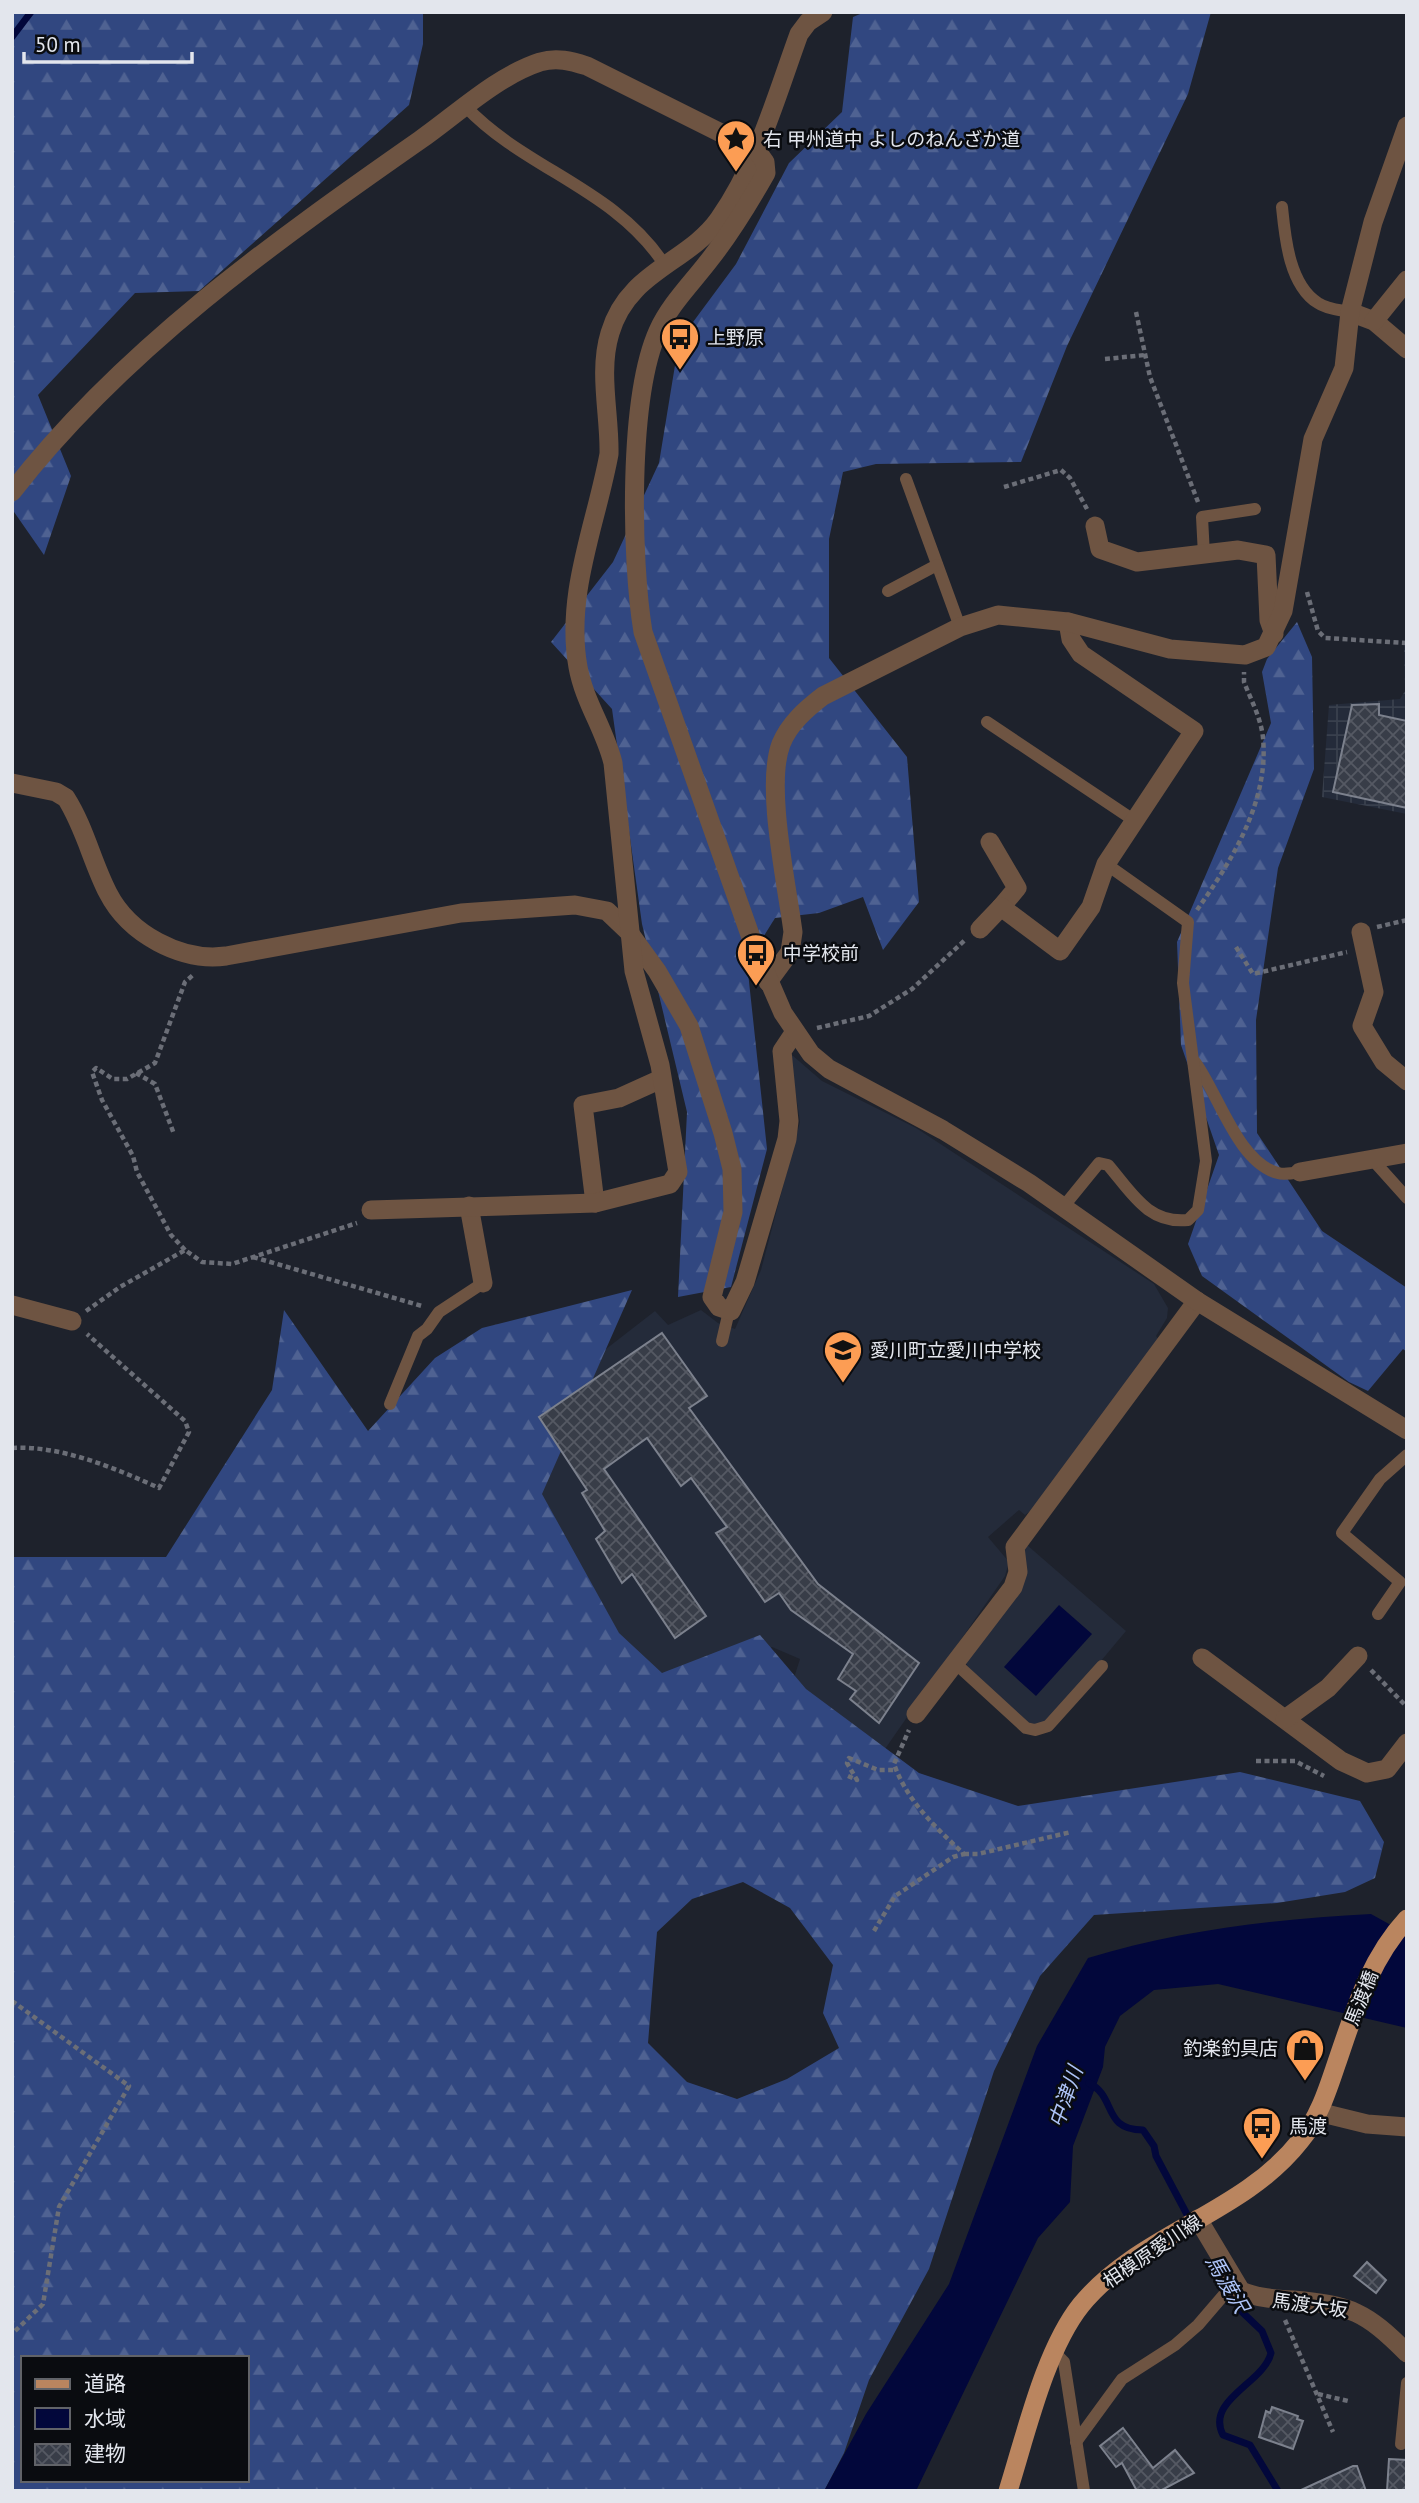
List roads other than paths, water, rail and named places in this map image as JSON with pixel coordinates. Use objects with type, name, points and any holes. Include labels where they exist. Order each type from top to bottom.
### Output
[{"type":"main road","name":"馬渡橋","points":[[1329,2085],[1370,1974],[1391,1937],[1407,1919]]},
{"type":"main road","name":"相模原愛川線","points":[[1008,2491],[1054,2352],[1070,2320],[1096,2289],[1141,2256],[1198,2219],[1245,2193],[1268,2175],[1300,2142],[1318,2112],[1329,2085]]},
{"type":"street","points":[[371,1210],[595,1203],[670,1184],[678,1172],[661,1079],[634,971],[613,764],[607,741],[583,690],[576,656],[574,616],[579,581],[609,454],[610,432],[605,414],[609,335],[627,299],[664,264],[711,228],[757,151],[799,34],[808,22],[823,12]]},
{"type":"street","points":[[12,492],[70,423],[160,340],[289,234],[466,107],[532,65],[556,59],[572,61],[757,151],[765,162],[766,173],[732,230],[674,304],[658,330],[647,364],[637,441],[636,584],[643,632],[768,982],[794,1032],[811,1054],[829,1069],[943,1130],[1064,1206],[1197,1301],[1407,1430]]},
{"type":"street","points":[[768,982],[790,952],[793,932],[775,787],[781,744],[804,710],[823,696],[960,626],[998,615],[1068,622],[1170,649],[1238,655],[1251,654],[1266,647],[1283,611],[1312,439],[1344,368],[1350,312],[1373,222],[1407,126]]},
{"type":"street","points":[[1374,320],[1407,280]]},
{"type":"street","points":[[1350,312],[1374,320],[1407,349]]},
{"type":"street","points":[[1095,526],[1100,548],[1137,562],[1238,550],[1266,555],[1269,620],[1274,634]]},
{"type":"street","points":[[1001,907],[1060,951],[1091,907],[1106,864],[1194,731],[1081,654],[1071,639],[1068,622]]},
{"type":"street","points":[[12,783],[56,792],[66,798],[115,904],[139,928],[161,943],[207,958],[461,913],[575,905],[607,911],[628,931],[657,971],[689,1026],[726,1145],[734,1182],[733,1212],[712,1297],[719,1307],[729,1311],[737,1302],[745,1282],[784,1153],[789,1121],[782,1051],[794,1032]]},
{"type":"street","points":[[980,929],[1017,888],[990,842]]},
{"type":"street","points":[[1363,940],[1374,992],[1362,1026],[1384,1062],[1407,1081]]},
{"type":"street","points":[[595,1203],[583,1105],[620,1098],[661,1079]]},
{"type":"street","points":[[1300,1172],[1407,1153]]},
{"type":"street","points":[[469,1206],[483,1283]]},
{"type":"street","points":[[916,1714],[1013,1587],[1018,1572],[1015,1547],[1197,1301]]},
{"type":"street","points":[[12,1305],[72,1321]]},
{"type":"street","points":[[1285,1718],[1328,1688],[1359,1656]]},
{"type":"street","points":[[1202,1658],[1341,1761],[1367,1773],[1387,1769],[1407,1743]]},
{"type":"street","points":[[1318,2112],[1367,2124],[1407,2127]]},
{"type":"street","points":[[1198,2219],[1234,2283]]},
{"type":"street","name":"馬渡大坂","points":[[1234,2283],[1251,2295],[1339,2306],[1360,2312],[1407,2353]]},
{"type":"lane","points":[[466,107],[486,129],[609,205],[632,225],[664,264]]},
{"type":"lane","points":[[1282,207],[1285,240],[1299,281],[1317,303],[1350,312]]},
{"type":"lane","points":[[906,479],[960,626]]},
{"type":"lane","points":[[1204,555],[1202,517],[1255,509]]},
{"type":"lane","points":[[888,591],[937,565]]},
{"type":"lane","points":[[987,722],[1135,821]]},
{"type":"lane","points":[[1064,1206],[1099,1163],[1108,1165],[1156,1217],[1170,1222],[1188,1220],[1198,1210],[1206,1161],[1183,983],[1188,922],[1106,864]]},
{"type":"lane","points":[[1195,1062],[1211,1083],[1238,1140],[1255,1159],[1278,1174],[1300,1172]]},
{"type":"lane","points":[[1372,1159],[1407,1198]]},
{"type":"lane","points":[[390,1404],[418,1336],[427,1329],[439,1312],[483,1283]]},
{"type":"lane","points":[[722,1341],[729,1311]]},
{"type":"lane","points":[[1378,1614],[1403,1581],[1342,1533],[1380,1479],[1407,1455]]},
{"type":"lane","points":[[954,1662],[1026,1728],[1035,1730],[1048,1726],[1102,1666]]},
{"type":"lane","points":[[1076,2442],[1122,2379],[1175,2345],[1198,2325],[1234,2283]]},
{"type":"lane","points":[[1054,2352],[1064,2362],[1084,2491]]},
{"type":"lane","points":[[1401,2444],[1407,2383]]},
{"type":"water","points":[[1059,1605],[1092,1634],[1036,1696],[1004,1667]]},
{"type":"water","name":"中津川","points":[[1371,1914],[1407,1934],[1407,2028],[1218,1984],[1154,1990],[1120,2016],[1105,2047],[1103,2067],[1073,2146],[1070,2202],[1038,2238],[916,2491],[824,2491],[866,2414],[949,2284],[1037,2046],[1088,1958],[1158,1940],[1228,1927]]},
{"type":"waterway","points":[[12,37],[31,12]]},
{"type":"waterway","name":"馬渡沢","points":[[1089,2083],[1098,2089],[1121,2125],[1143,2130],[1154,2146],[1156,2156],[1191,2222]]},
{"type":"waterway","name":"馬渡沢","points":[[1228,2288],[1241,2311],[1262,2331],[1271,2353],[1258,2374],[1228,2402],[1220,2423],[1223,2435],[1250,2445],[1278,2491]]},
{"type":"place","name":"右 甲州道中 よしのねんざか道","points":[[736,173]]},
{"type":"place","name":"上野原","points":[[680,371]]},
{"type":"place","name":"中学校前","points":[[756,987]]},
{"type":"place","name":"愛川町立愛川中学校","points":[[843,1384]]},
{"type":"place","name":"釣楽釣具店","points":[[1305,2082]]},
{"type":"place","name":"馬渡","points":[[1262,2160]]}]
